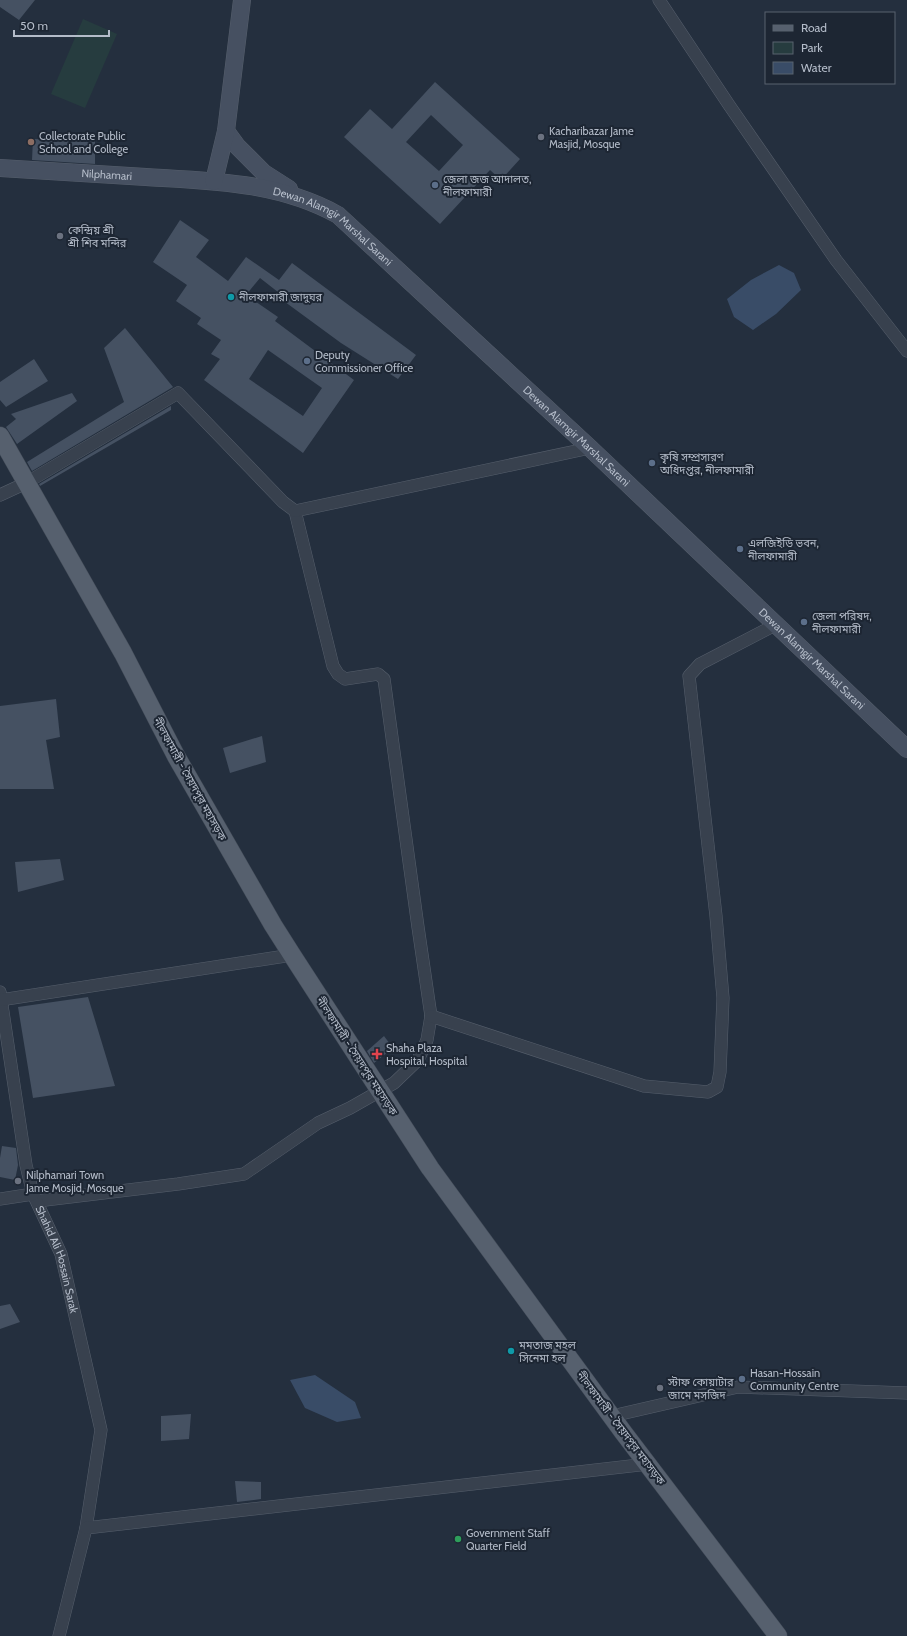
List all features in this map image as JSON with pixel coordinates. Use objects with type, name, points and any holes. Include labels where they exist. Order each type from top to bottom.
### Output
[{"type":"main road","name":"নীলফামারী - সৈয়দপুর মহাসড়ক","points":[[0,436],[123,653],[180,763],[273,926],[292,956],[430,1168],[612,1416],[778,1636]]},
{"type":"street","points":[[214,181],[226,131],[242,0]]},
{"type":"street","points":[[659,0],[729,105],[836,260],[907,351]]},
{"type":"street","points":[[226,131],[242,151],[264,173],[306,200]]},
{"type":"street","name":"Nilphamari","points":[[0,168],[214,181]]},
{"type":"street","name":"Dewan Alamgir Marshal Sarani","points":[[214,181],[260,186],[325,207],[338,215],[590,448],[907,749]]},
{"type":"street","points":[[0,495],[26,483],[178,393],[283,502],[295,511],[333,666],[338,674],[345,679],[378,674],[384,679],[431,1016],[427,1040],[418,1060],[394,1083],[318,1124],[244,1174],[178,1184],[0,1199]]},
{"type":"street","points":[[295,511],[590,448]]},
{"type":"street","points":[[431,1016],[644,1086],[708,1092],[717,1087],[720,1072],[723,998],[716,916],[689,676],[700,664],[777,624]]},
{"type":"street","points":[[0,997],[292,956]]},
{"type":"street","name":"Shahid Ali Hossain Sarak","points":[[0,997],[26,1165],[35,1197],[61,1254],[101,1430],[86,1528],[59,1636]]},
{"type":"street","points":[[612,1416],[738,1387],[907,1393]]},
{"type":"street","points":[[86,1528],[648,1464]]},
{"type":"green space","points":[[83,19],[117,34],[85,108],[51,94]]},
{"type":"water","points":[[779,265],[794,273],[801,290],[776,314],[753,330],[734,317],[727,299],[751,280]]},
{"type":"water","points":[[315,1375],[355,1402],[361,1418],[337,1422],[305,1408],[290,1380]]},
{"type":"building","points":[[0,0],[35,0],[19,20],[0,7]]},
{"type":"building","points":[[435,82],[520,159],[501,180],[490,170],[440,224],[344,137],[370,109],[392,129]],"holes":[[[431,115],[463,145],[439,171],[406,142]]]},
{"type":"building","name":"Collectorate Public School and College","points":[[33,139],[95,141],[95,164],[32,160]]},
{"type":"building","points":[[180,220],[209,240],[196,257],[228,281],[246,257],[279,280],[292,263],[416,355],[398,379],[341,343],[281,299],[283,296],[260,278],[246,295],[278,317],[275,321],[354,380],[303,453],[204,380],[220,359],[211,354],[221,340],[197,324],[201,318],[176,301],[187,285],[153,262]],"holes":[[[268,350],[322,388],[303,416],[249,379]]]},
{"type":"building","points":[[125,328],[173,387],[32,471],[27,462],[124,402],[104,348]]},
{"type":"building","points":[[34,359],[48,381],[6,407],[0,400],[0,382]]},
{"type":"building","points":[[72,393],[77,401],[17,444],[6,427],[16,419],[11,414]]},
{"type":"building","points":[[171,406],[171,410],[40,486],[39,484]]},
{"type":"building","points":[[56,699],[60,737],[46,740],[54,789],[0,789],[0,706]]},
{"type":"building","points":[[262,736],[266,762],[230,773],[223,748]]},
{"type":"building","points":[[60,859],[64,880],[18,892],[15,862]]},
{"type":"building","points":[[88,997],[115,1086],[33,1098],[18,1007]]},
{"type":"building","points":[[384,1036],[393,1048],[374,1063],[367,1051]]},
{"type":"building","points":[[2,1146],[16,1148],[18,1165],[15,1180],[0,1177],[0,1158]]},
{"type":"building","points":[[10,1304],[20,1322],[0,1329],[0,1306]]},
{"type":"building","points":[[191,1414],[189,1439],[161,1441],[161,1416]]},
{"type":"building","points":[[235,1481],[261,1482],[261,1499],[237,1502]]},
{"type":"place","name":"Kacharibazar Jame Masjid, Mosque","points":[[541,137]]},
{"type":"place","name":"Collectorate Public School and College","points":[[31,142]]},
{"type":"place","name":"জেলা জজ আদালত, নীলফামারী","points":[[435,185]]},
{"type":"place","name":"কেন্দ্রিয় শ্রী শ্রী শিব মন্দির","points":[[60,236]]},
{"type":"place","name":"নীলফামারী জাদুঘর","points":[[231,297]]},
{"type":"place","name":"Deputy Commissioner Office","points":[[307,361]]},
{"type":"place","name":"কৃষি সম্প্রসারণ অধিদপ্তর, নীলফামারী","points":[[652,463]]},
{"type":"place","name":"এলজিইডি ভবন, নীলফামারী","points":[[740,549]]},
{"type":"place","name":"জেলা পরিষদ, নীলফামারী","points":[[804,622]]},
{"type":"place","name":"Shaha Plaza Hospital, Hospital","points":[[377,1054]]},
{"type":"place","name":"Nilphamari Town Jame Mosjid, Mosque","points":[[18,1181]]},
{"type":"place","name":"মমতাজ মহল সিনেমা হল","points":[[511,1351]]},
{"type":"place","name":"Hasan-Hossain Community Centre","points":[[742,1379]]},
{"type":"place","name":"স্টাফ কোয়াটার জামে মসজিদ","points":[[660,1388]]},
{"type":"place","name":"Government Staff Quarter Field","points":[[458,1539]]}]
